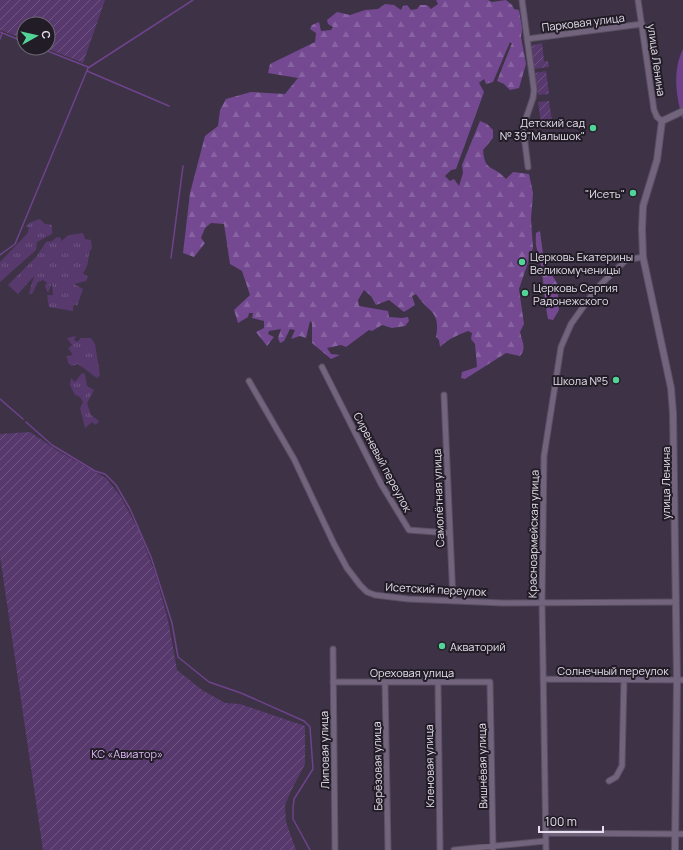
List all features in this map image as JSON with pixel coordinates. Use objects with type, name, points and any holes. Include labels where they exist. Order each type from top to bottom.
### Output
[{"type":"street","name":"Парковая улица","points":[[522,0],[534,90],[533,98],[523,127],[528,167]]},
{"type":"street","name":"улица Ленина","points":[[638,0],[654,110],[657,117],[662,121],[657,160],[643,206],[643,257],[671,388],[675,443],[675,602],[680,680],[675,850]]},
{"type":"street","name":"Парковая улица","points":[[527,39],[642,24]]},
{"type":"street","points":[[662,121],[683,111]]},
{"type":"street","name":"Красноармейская улица","points":[[546,850],[542,602],[544,456],[561,347],[571,324],[596,289],[626,260],[643,257]]},
{"type":"street","name":"Сиреневый переулок","points":[[322,367],[381,484],[409,530],[449,533]]},
{"type":"street","name":"Исетский переулок","points":[[249,381],[294,459],[334,544],[360,585],[367,592],[375,595],[408,599],[503,603],[675,602]]},
{"type":"street","name":"Самолётная улица","points":[[444,396],[453,600]]},
{"type":"street","name":"Липовая улица","points":[[333,649],[335,850]]},
{"type":"street","name":"Солнечный переулок","points":[[543,679],[680,680]]},
{"type":"street","points":[[609,781],[616,776],[622,766],[624,680]]},
{"type":"street","name":"Ореховая улица","points":[[333,682],[490,682]]},
{"type":"street","name":"Берёзовая улица","points":[[385,682],[388,850]]},
{"type":"street","name":"Кленовая улица","points":[[438,682],[440,850]]},
{"type":"street","name":"Вишнёвая улица","points":[[490,682],[493,848]]},
{"type":"street","points":[[546,833],[683,834]]},
{"type":"street","points":[[454,850],[493,848],[546,840]]},
{"type":"green space","points":[[0,0],[105,0],[83,63],[56,52],[56,16],[16,16],[16,36],[0,30]]},
{"type":"green space","points":[[436,0],[488,0],[492,2],[506,0],[514,9],[519,10],[522,28],[521,37],[526,64],[519,88],[510,90],[504,84],[497,81],[512,43],[510,42],[493,82],[486,84],[484,79],[479,83],[484,92],[456,169],[451,170],[445,176],[450,181],[454,179],[459,186],[463,173],[462,165],[480,121],[487,124],[493,130],[493,138],[483,150],[484,157],[490,168],[497,171],[506,179],[513,172],[529,174],[533,193],[531,219],[533,248],[519,289],[524,324],[520,332],[523,345],[522,353],[520,356],[506,353],[465,379],[461,378],[462,372],[477,367],[475,344],[471,339],[472,333],[468,331],[461,334],[450,339],[440,347],[439,340],[436,337],[437,322],[435,317],[416,294],[412,296],[415,305],[404,312],[389,300],[376,305],[371,296],[364,290],[358,300],[359,306],[388,311],[389,317],[408,317],[409,321],[405,326],[392,328],[382,325],[372,331],[369,330],[346,347],[341,345],[327,348],[331,354],[340,355],[331,359],[312,343],[312,323],[310,321],[306,338],[300,336],[291,339],[295,330],[290,329],[284,341],[280,343],[278,338],[281,329],[269,331],[268,334],[274,337],[267,346],[256,332],[264,328],[264,321],[252,318],[253,313],[249,313],[248,317],[238,323],[234,310],[250,295],[242,271],[230,264],[224,224],[211,223],[205,228],[201,238],[205,243],[194,257],[183,253],[190,193],[205,136],[218,126],[220,110],[226,99],[251,92],[285,94],[298,78],[268,73],[270,64],[315,42],[316,33],[310,29],[312,25],[319,22],[321,31],[331,30],[333,27],[328,24],[327,20],[337,12],[350,15],[365,10],[378,9],[385,4],[394,5],[401,10],[403,6],[407,5],[411,10],[417,9],[420,5],[427,5],[431,9],[438,4]]},
{"type":"green space","points":[[542,43],[544,61],[548,61],[549,67],[534,69],[531,46]]},
{"type":"green space","points":[[546,71],[549,94],[538,95],[535,73]]},
{"type":"green space","points":[[549,101],[552,121],[541,123],[538,102]]},
{"type":"green space","points":[[40,219],[45,224],[52,225],[52,234],[37,242],[36,250],[0,282],[0,262],[27,234],[29,228],[26,226],[31,222]]},
{"type":"green space","points":[[540,231],[544,262],[557,283],[559,310],[553,320],[548,319],[540,260],[536,245],[536,233]]},
{"type":"green space","points":[[83,233],[85,239],[91,240],[92,248],[89,254],[87,266],[83,273],[88,277],[86,281],[74,284],[83,289],[77,306],[75,304],[73,306],[73,311],[49,307],[47,295],[53,295],[52,282],[48,293],[45,286],[47,283],[43,280],[38,282],[32,294],[29,294],[34,276],[18,294],[8,285],[36,257],[46,242],[51,242],[57,237],[61,238],[61,241],[69,235]]},
{"type":"green space","points":[[76,336],[74,340],[77,342],[81,338],[91,338],[95,344],[100,375],[97,378],[78,364],[72,366],[68,363],[67,356],[73,355],[68,348],[72,345],[67,338]]},
{"type":"green space","points":[[82,373],[85,374],[87,386],[94,390],[87,403],[91,415],[99,421],[96,425],[92,422],[85,428],[80,408],[83,402],[80,397],[75,395],[70,385],[71,378],[75,382]]},
{"type":"green space","name":"КС «Авиатор»","points":[[30,432],[58,451],[106,478],[121,497],[140,533],[156,576],[168,620],[177,670],[202,690],[225,703],[240,704],[305,726],[305,764],[285,805],[286,822],[296,850],[43,850],[0,556],[0,434]]},
{"type":"shaded area","points":[[683,49],[683,120],[678,102],[676,75],[677,66]]},
{"type":"waterway","points":[[0,255],[15,244],[88,68],[193,0]]},
{"type":"waterway","points":[[0,32],[16,39]]},
{"type":"waterway","points":[[0,39],[2,33]]},
{"type":"waterway","points":[[56,54],[88,67]]},
{"type":"waterway","points":[[87,71],[169,106]]},
{"type":"waterway","points":[[171,258],[183,166]]},
{"type":"waterway","points":[[0,399],[23,419]]},
{"type":"waterway","points":[[26,422],[52,445],[95,471],[105,474],[116,485],[130,509],[151,557],[172,623],[178,657],[209,682],[241,693],[304,721],[310,727],[313,769],[294,799],[293,808],[293,819],[310,850]]},
{"type":"place","name":"Детский сад № 39\"Малышок\"","points":[[593,128]]},
{"type":"place","name":"\"Исеть\"","points":[[633,193]]},
{"type":"place","name":"Церковь Екатерины Великомученицы","points":[[522,262]]},
{"type":"place","name":"Церковь Сергия Радонежского","points":[[525,293]]},
{"type":"place","name":"Школа №5","points":[[616,380]]},
{"type":"place","name":"Акваторий","points":[[442,646]]}]
